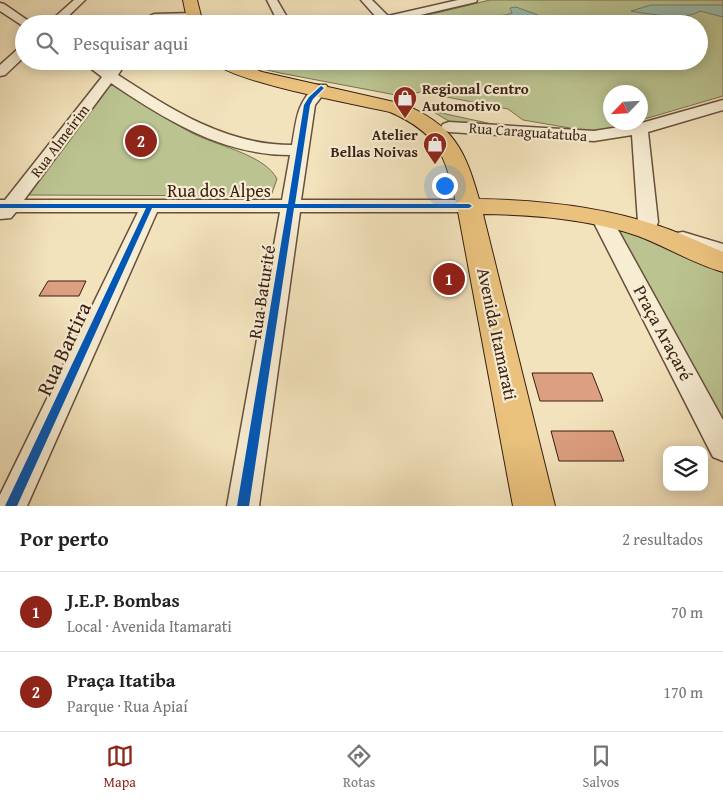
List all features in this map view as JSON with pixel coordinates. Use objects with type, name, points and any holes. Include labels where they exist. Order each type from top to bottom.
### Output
[{"type":"main road","points":[[190,0],[194,15]]},
{"type":"main road","name":"Avenida Itamarati","points":[[240,70],[257,76],[316,88],[408,112],[436,131],[457,162],[469,206],[534,506]]},
{"type":"main road","name":"Avenida Itamarati","points":[[316,88],[366,94],[402,102],[426,112],[449,127],[459,143],[457,162]]},
{"type":"main road","points":[[408,112],[438,125],[449,127]]},
{"type":"main road","name":"Rua dos Alpes","points":[[469,206],[545,210],[647,228],[723,263]]},
{"type":"street","points":[[63,15],[80,0]]},
{"type":"street","points":[[272,0],[280,15]]},
{"type":"street","points":[[366,0],[381,15]]},
{"type":"street","points":[[406,15],[468,0]]},
{"type":"street","points":[[0,6],[15,16]]},
{"type":"street","points":[[156,15],[162,6]]},
{"type":"street","points":[[0,72],[15,58]]},
{"type":"street","name":"Rua Almeirim","points":[[3,211],[93,98],[112,70]]},
{"type":"street","points":[[115,70],[134,91],[187,124],[212,135],[274,151],[300,150]]},
{"type":"street","name":"Rua Baturité","points":[[242,506],[307,105],[316,88]]},
{"type":"street","points":[[93,98],[117,92],[134,91]]},
{"type":"street","name":"Rua Caraguatatuba","points":[[648,127],[720,108]]},
{"type":"street","name":"Rua Caraguatatuba","points":[[449,127],[577,136],[609,135],[635,130]]},
{"type":"street","points":[[640,130],[647,228]]},
{"type":"street","points":[[609,135],[630,144],[643,156]]},
{"type":"street","points":[[242,144],[281,167],[296,173]]},
{"type":"street","name":"Rua dos Alpes","points":[[3,211],[150,206],[469,206]]},
{"type":"street","name":"Rua Bartira","points":[[11,506],[150,206]]},
{"type":"street","name":"Praça Araçaré","points":[[602,219],[723,448]]},
{"type":"street","name":"Rua dos Alpes","points":[[647,228],[723,251]]},
{"type":"green space","points":[[490,0],[723,0],[723,96],[648,118],[648,85],[603,85],[603,130],[593,132],[523,120],[508,109],[421,92],[401,96],[268,70],[708,70],[708,15],[428,15]]},
{"type":"green space","points":[[111,83],[190,132],[238,151],[262,163],[271,170],[277,179],[271,196],[28,195]]},
{"type":"green space","points":[[432,111],[492,124],[497,126],[452,123]]},
{"type":"green space","points":[[621,231],[723,268],[723,429],[619,233]]},
{"type":"shaded area","points":[[651,5],[723,5],[723,17],[700,11],[690,15],[657,15],[631,11]]},
{"type":"shaded area","points":[[516,7],[538,15],[506,15],[512,13],[510,8]]},
{"type":"building","points":[[48,281],[86,281],[79,296],[39,296]]},
{"type":"building","points":[[532,373],[592,373],[603,401],[540,401]]},
{"type":"building","points":[[551,431],[613,431],[624,461],[559,461]]},
{"type":"cycle path","points":[[243,506],[307,105],[321,88]]},
{"type":"cycle path","points":[[0,206],[469,206]]},
{"type":"cycle path","points":[[11,506],[150,206]]},
{"type":"place","name":"Regional Centro Automotivo","points":[[405,119]]},
{"type":"place","name":"Praça Itatiba","points":[[141,141]]},
{"type":"place","name":"Atelier Bellas Noivas","points":[[435,165]]},
{"type":"place","name":"J.E.P. Bombas","points":[[449,279]]}]
